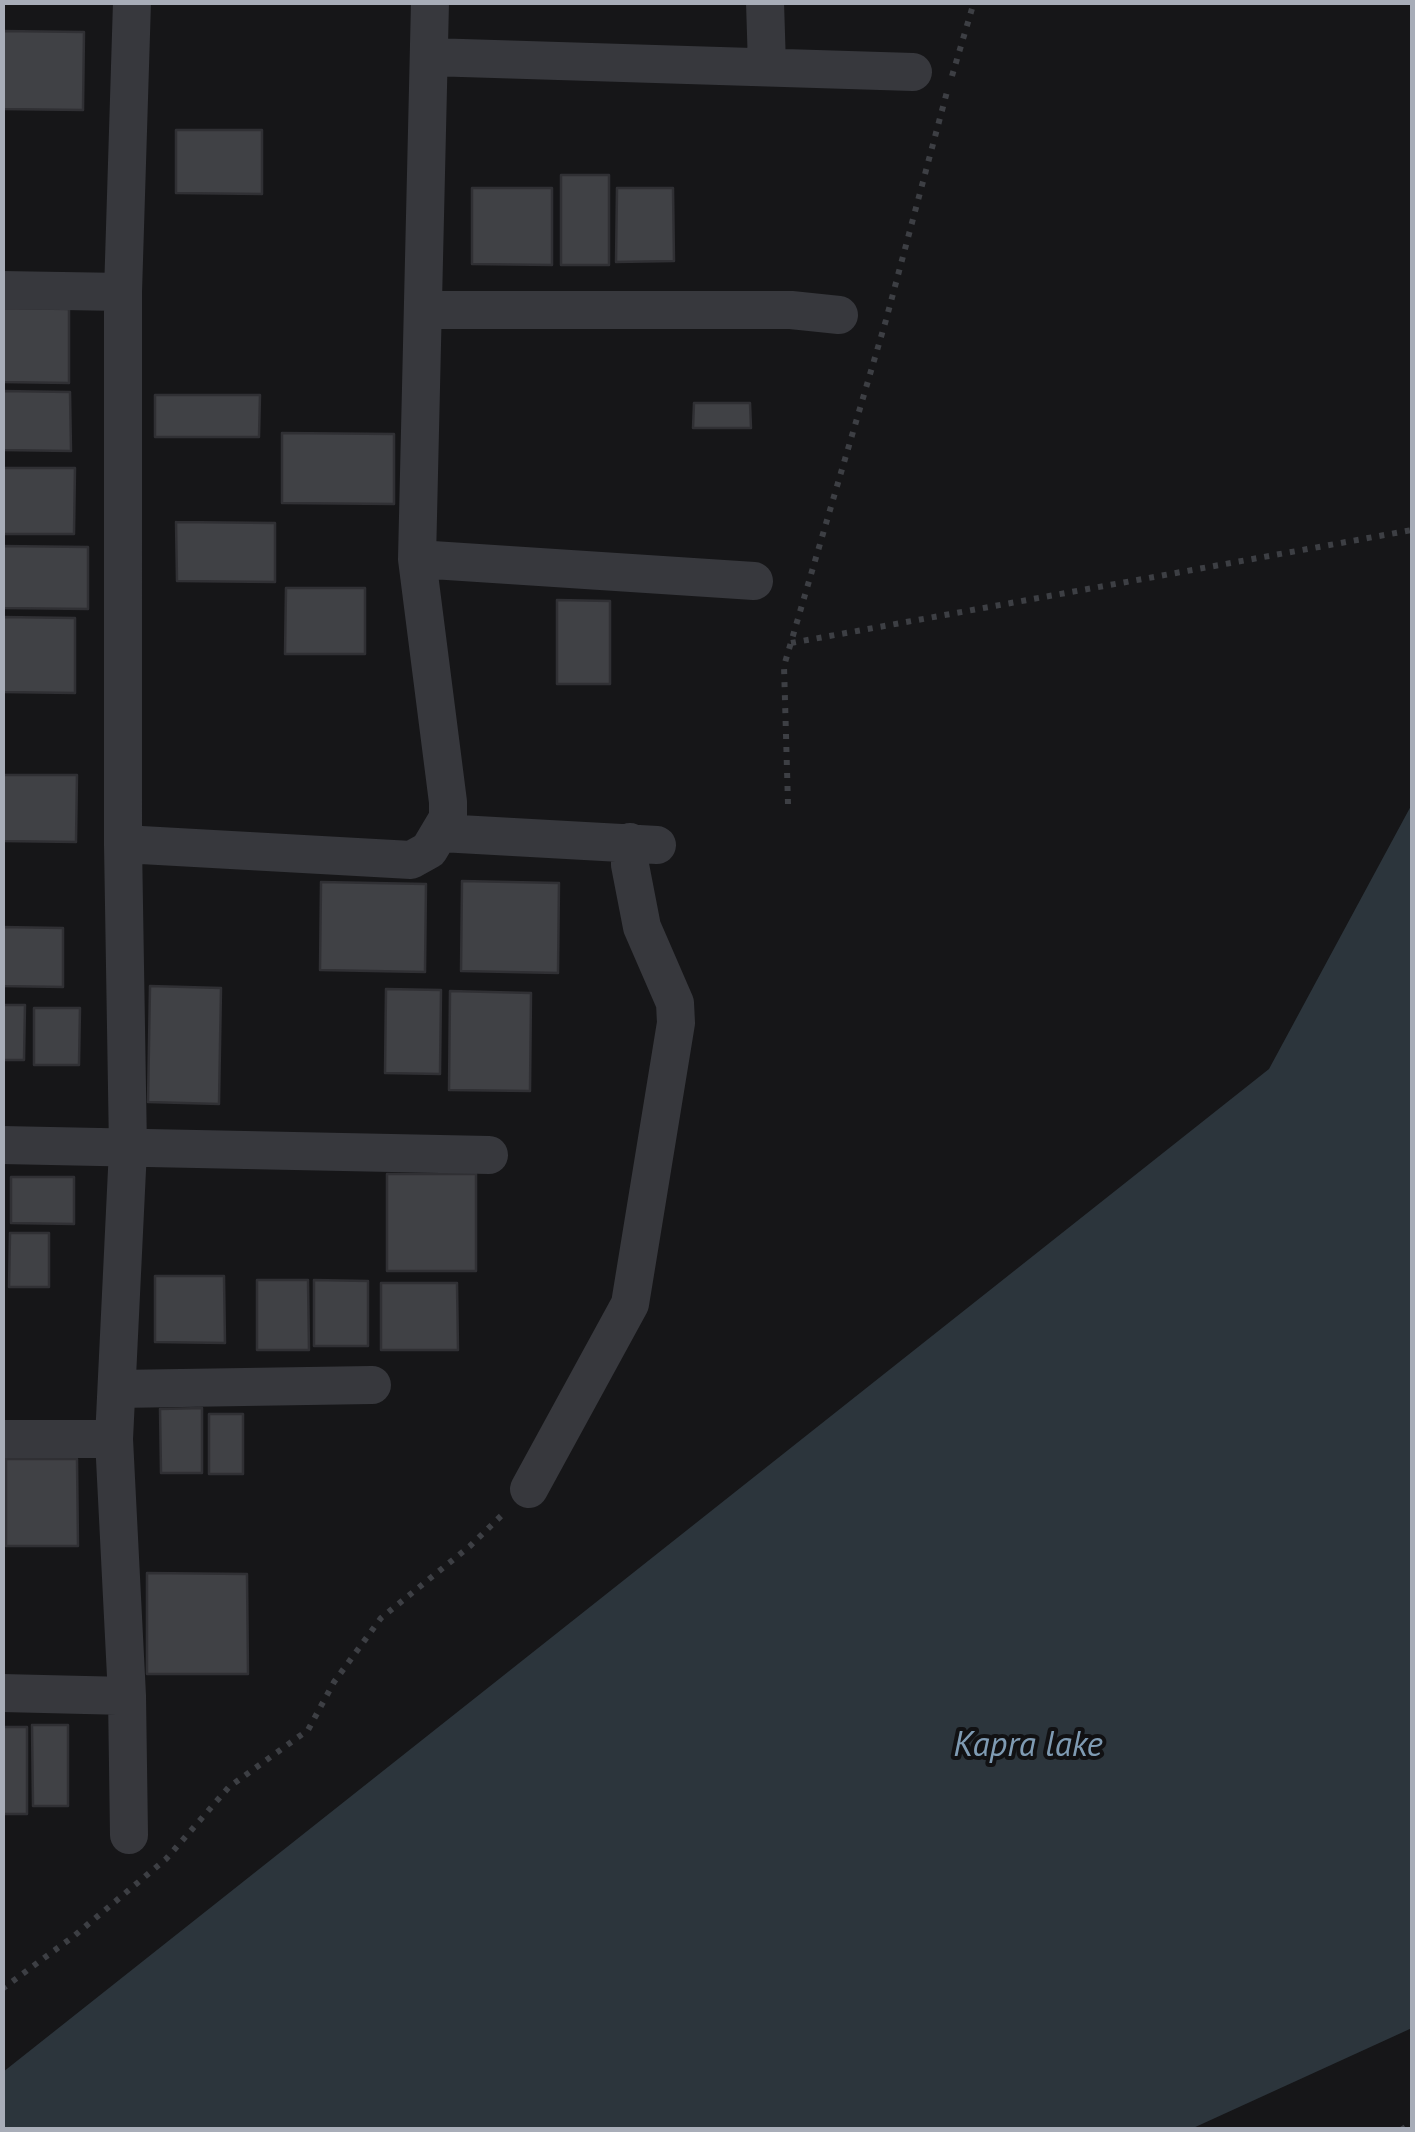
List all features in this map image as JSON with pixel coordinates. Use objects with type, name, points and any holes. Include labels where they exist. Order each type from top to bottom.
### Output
[{"type":"street","points":[[130,1835],[114,1440],[128,1149],[123,844],[123,292],[132,2]]},
{"type":"street","points":[[123,844],[411,860],[430,850],[448,818],[416,559],[430,2]]},
{"type":"street","points":[[765,2],[767,66]]},
{"type":"street","points":[[430,57],[913,72]]},
{"type":"street","points":[[2,290],[123,292]]},
{"type":"street","points":[[423,310],[792,310],[839,314]]},
{"type":"street","points":[[416,559],[754,581]]},
{"type":"street","points":[[441,833],[644,843],[630,865],[642,927],[674,1003],[676,1023],[630,1304],[530,1489]]},
{"type":"street","points":[[2,1144],[490,1155]]},
{"type":"street","points":[[117,1388],[372,1385]]},
{"type":"street","points":[[2,1440],[114,1440]]},
{"type":"street","points":[[2,1693],[127,1696]]},
{"type":"path","points":[[788,804],[784,666],[974,2]]},
{"type":"path","points":[[791,644],[1412,530]]},
{"type":"path","points":[[2,1989],[74,1936],[166,1859],[230,1786],[308,1730],[334,1682],[381,1618],[470,1546],[530,1489]]},
{"type":"path","points":[[1400,2130],[1412,2123]]},
{"type":"water","name":"Kapra lake","points":[[1412,804],[1412,2028],[1191,2129],[3,2129],[3,2072],[1269,1069]]},
{"type":"building","points":[[2,31],[84,32],[83,110],[2,109]]},
{"type":"building","points":[[176,130],[262,130],[262,194],[176,193]]},
{"type":"building","points":[[561,175],[609,175],[609,265],[561,265]]},
{"type":"building","points":[[472,188],[552,188],[552,265],[472,264]]},
{"type":"building","points":[[617,188],[673,188],[674,261],[616,262]]},
{"type":"building","points":[[2,308],[69,309],[69,383],[2,382]]},
{"type":"building","points":[[2,391],[70,392],[71,451],[2,450]]},
{"type":"building","points":[[155,395],[260,395],[259,437],[155,437]]},
{"type":"building","points":[[694,403],[750,403],[751,428],[693,428]]},
{"type":"building","points":[[282,433],[394,434],[394,504],[282,503]]},
{"type":"building","points":[[2,468],[75,468],[74,534],[2,534]]},
{"type":"building","points":[[176,522],[275,523],[275,582],[177,581]]},
{"type":"building","points":[[2,546],[88,547],[88,609],[2,608]]},
{"type":"building","points":[[286,588],[365,588],[365,654],[285,654]]},
{"type":"building","points":[[557,600],[610,601],[610,684],[557,684]]},
{"type":"building","points":[[2,617],[75,618],[75,693],[2,692]]},
{"type":"building","points":[[2,775],[77,775],[76,842],[2,841]]},
{"type":"building","points":[[462,881],[559,883],[558,973],[461,971]]},
{"type":"building","points":[[321,882],[426,884],[425,972],[320,970]]},
{"type":"building","points":[[2,927],[63,928],[63,987],[2,986]]},
{"type":"building","points":[[150,986],[221,988],[219,1104],[148,1102]]},
{"type":"building","points":[[386,989],[441,990],[440,1074],[385,1073]]},
{"type":"building","points":[[450,991],[531,993],[530,1091],[449,1090]]},
{"type":"building","points":[[2,1005],[25,1005],[24,1060],[2,1060]]},
{"type":"building","points":[[34,1008],[80,1008],[79,1065],[34,1065]]},
{"type":"building","points":[[387,1174],[476,1174],[476,1271],[387,1271]]},
{"type":"building","points":[[11,1177],[74,1177],[74,1224],[11,1223]]},
{"type":"building","points":[[10,1233],[49,1233],[49,1287],[9,1287]]},
{"type":"building","points":[[155,1276],[224,1276],[225,1343],[155,1342]]},
{"type":"building","points":[[257,1280],[308,1280],[309,1350],[257,1350]]},
{"type":"building","points":[[314,1280],[368,1281],[368,1346],[314,1346]]},
{"type":"building","points":[[381,1283],[457,1283],[458,1350],[381,1350]]},
{"type":"building","points":[[202,1408],[202,1473],[161,1473],[160,1409]]},
{"type":"building","points":[[209,1414],[243,1414],[243,1474],[209,1474]]},
{"type":"building","points":[[6,1459],[77,1459],[78,1546],[6,1546]]},
{"type":"building","points":[[147,1573],[247,1574],[248,1674],[147,1674]]},
{"type":"building","points":[[32,1725],[68,1725],[68,1806],[33,1806]]},
{"type":"building","points":[[2,1727],[27,1727],[27,1814],[2,1814]]}]
